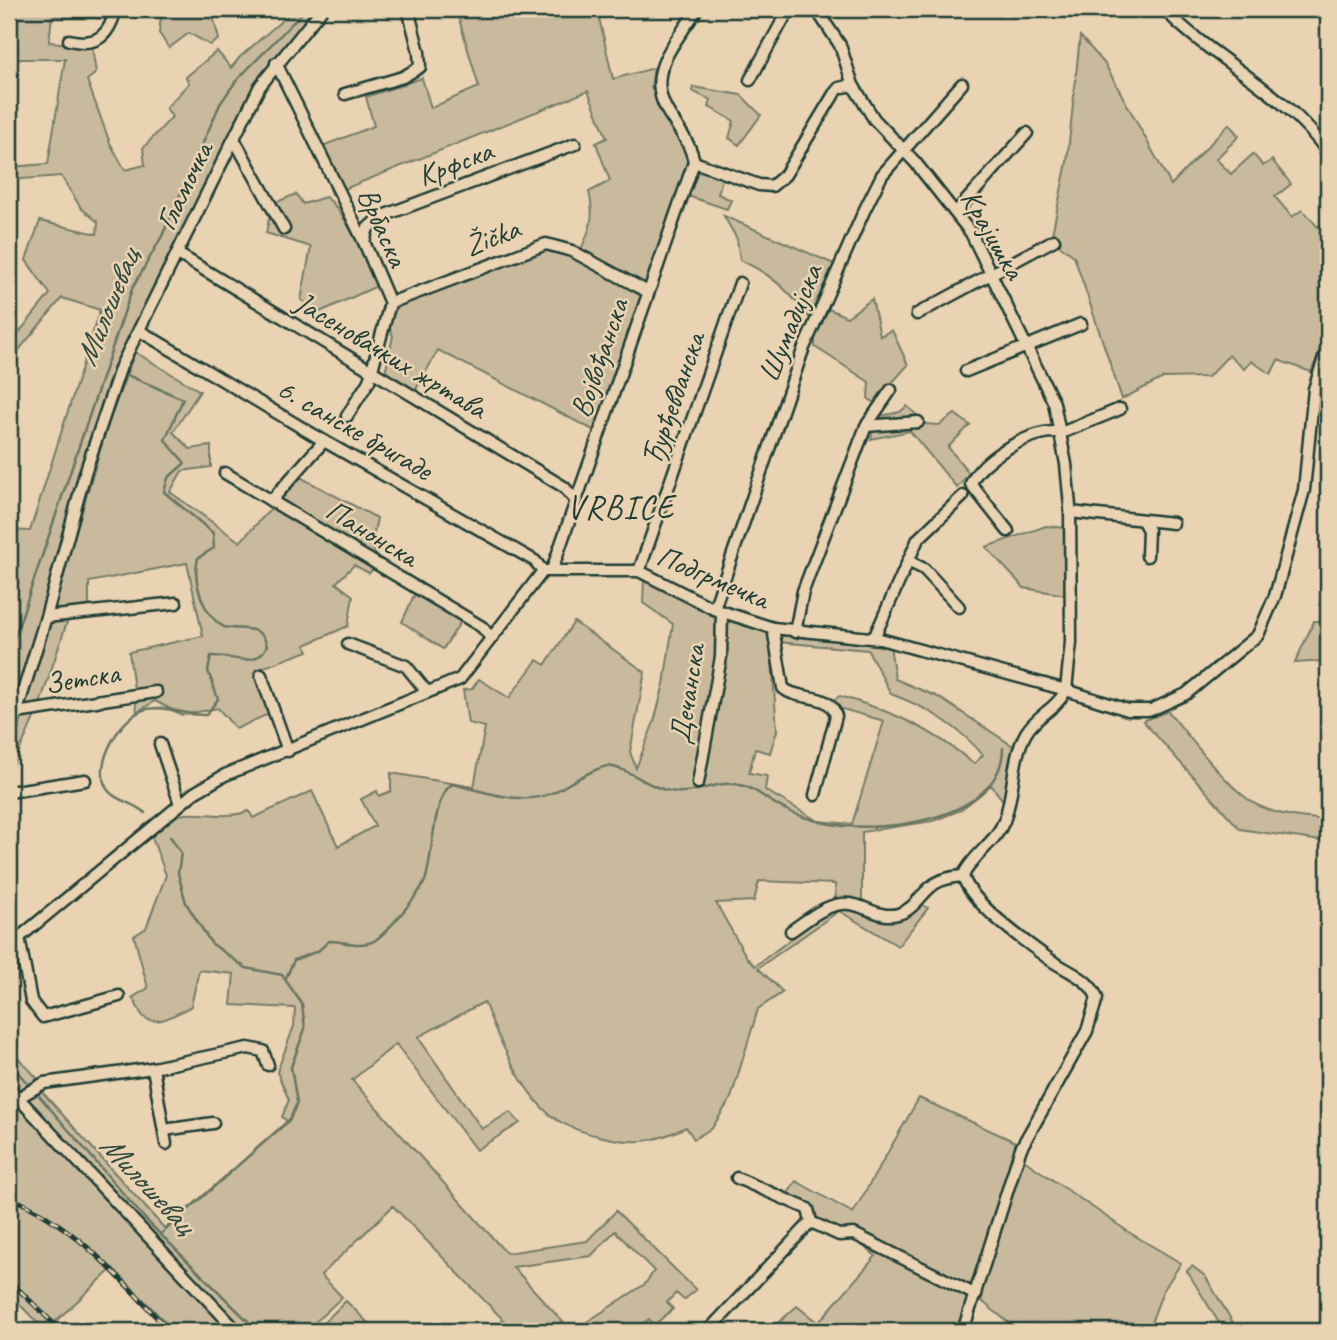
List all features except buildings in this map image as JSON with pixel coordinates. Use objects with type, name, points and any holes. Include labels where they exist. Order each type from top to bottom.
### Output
[{"type":"street","points":[[69,40],[82,43],[101,39],[111,25],[116,9]]},
{"type":"street","name":"Гламочка","points":[[9,737],[46,617],[85,473],[117,376],[260,86],[275,63],[322,9]]},
{"type":"street","points":[[345,94],[403,77],[420,67],[408,9]]},
{"type":"street","points":[[697,9],[663,62],[657,84],[663,103],[691,149],[694,162],[759,185],[772,186],[785,175],[834,94],[839,88],[853,85]]},
{"type":"street","points":[[750,80],[789,9]]},
{"type":"street","name":"Крајишка","points":[[816,9],[840,45],[853,85],[874,119],[956,212],[971,233],[1054,403],[1061,433],[1070,512],[1071,642],[1066,690]]},
{"type":"street","points":[[1164,9],[1202,45],[1273,96],[1300,120],[1328,153]]},
{"type":"street","name":"Врбаска","points":[[275,63],[364,242],[390,303],[372,373],[347,416]]},
{"type":"street","name":"Шумадијска","points":[[718,610],[822,302],[882,175],[962,84]]},
{"type":"street","points":[[956,212],[1027,133]]},
{"type":"street","name":"Гламочка","points":[[234,139],[284,229]]},
{"type":"street","name":"Крфска","points":[[364,242],[369,228],[380,218],[575,144]]},
{"type":"street","name":"Војвођанска","points":[[548,571],[576,501],[694,162]]},
{"type":"street","points":[[917,314],[1054,240]]},
{"type":"street","name":"Žička","points":[[390,303],[546,244],[572,251],[648,292]]},
{"type":"street","name":"Јасеновачких жртава","points":[[178,254],[564,487],[576,501]]},
{"type":"street","name":"Ђурђевданска","points":[[639,571],[740,283]]},
{"type":"street","points":[[966,372],[1025,345],[1081,324]]},
{"type":"street","name":"6. санске бригаде","points":[[141,331],[548,571]]},
{"type":"street","name":"Подгрмечка","points":[[548,571],[639,571],[718,610],[773,628],[874,638],[1066,690],[1128,710],[1151,710],[1186,694],[1258,635],[1275,596],[1304,490],[1314,388],[1328,346]]},
{"type":"street","points":[[795,632],[803,592],[866,426],[891,390]]},
{"type":"street","points":[[1008,531],[971,484],[979,468],[1015,443],[1052,431],[1061,433],[1120,409]]},
{"type":"street","points":[[866,426],[918,422]]},
{"type":"street","points":[[271,500],[324,441]]},
{"type":"street","name":"Панонска","points":[[225,473],[482,627],[491,638]]},
{"type":"street","points":[[874,638],[918,539],[963,496]]},
{"type":"street","points":[[1070,512],[1143,522],[1173,523]]},
{"type":"street","points":[[1143,522],[1148,530],[1147,556]]},
{"type":"street","points":[[908,561],[924,569],[959,607]]},
{"type":"street","points":[[14,942],[180,804],[225,775],[460,679],[548,571]]},
{"type":"street","points":[[46,617],[176,603]]},
{"type":"street","name":"Дечанска","points":[[698,783],[721,657],[718,610]]},
{"type":"street","points":[[773,628],[783,688],[789,693],[825,700],[834,709],[836,716],[815,795]]},
{"type":"street","points":[[348,644],[406,666],[427,692]]},
{"type":"street","points":[[261,675],[288,751]]},
{"type":"street","points":[[791,931],[825,909],[841,904],[852,904],[886,915],[899,914],[913,906],[934,884],[963,876],[970,862],[985,850],[1003,824],[1015,762],[1026,733],[1040,717],[1058,705],[1066,690]]},
{"type":"street","name":"Зетска","points":[[16,713],[156,692]]},
{"type":"street","points":[[160,744],[180,804]]},
{"type":"street","points":[[10,790],[85,780]]},
{"type":"street","points":[[963,876],[970,893],[1036,949],[1088,983],[1097,998],[1087,1031],[1021,1148],[963,1331]]},
{"type":"street","points":[[9,925],[31,1001],[43,1017],[119,996]]},
{"type":"street","points":[[18,1098],[38,1085],[153,1068],[248,1048],[263,1051],[268,1065]]},
{"type":"street","points":[[153,1068],[166,1144]]},
{"type":"street","points":[[9,1088],[237,1331]]},
{"type":"street","points":[[164,1130],[213,1123]]},
{"type":"street","points":[[737,1178],[808,1209],[811,1222]]},
{"type":"street","points":[[811,1222],[839,1235],[855,1234],[975,1295]]},
{"type":"street","points":[[708,1331],[811,1222]]},
{"type":"shaded area","points":[[9,9],[111,9],[109,19],[52,16],[49,42],[92,46],[96,73],[87,80],[110,143],[125,170],[145,165],[143,148],[172,117],[166,108],[189,83],[186,77],[217,51],[231,68],[295,9],[316,9],[270,63],[124,357],[9,738],[9,530],[30,531],[100,310],[62,298],[9,362],[9,345],[50,294],[26,260],[40,221],[97,234],[98,222],[81,208],[61,176],[9,180],[9,167],[48,164],[65,59],[9,59]]},
{"type":"shaded area","points":[[162,9],[211,9],[219,39],[210,45],[189,33],[169,48],[159,33]]},
{"type":"shaded area","points":[[456,9],[597,9],[613,79],[654,68],[651,87],[690,157],[599,433],[438,350],[414,393],[384,377],[393,336],[388,324],[399,304],[544,249],[577,257],[590,226],[592,210],[589,192],[610,181],[596,143],[607,138],[588,91],[332,194],[317,148],[374,126],[366,97],[422,78],[431,108],[479,87]]},
{"type":"shaded area","points":[[1080,36],[1105,64],[1171,185],[1229,124],[1239,136],[1216,159],[1231,174],[1253,154],[1263,166],[1272,160],[1291,184],[1275,197],[1292,217],[1302,210],[1318,227],[1328,219],[1328,262],[1323,267],[1328,272],[1328,333],[1311,372],[1278,360],[1271,374],[1251,361],[1244,369],[1229,355],[1208,377],[1163,378],[1122,399],[1074,256],[1051,239],[1067,162]]},
{"type":"shaded area","points":[[693,87],[741,95],[761,115],[739,145],[729,138],[734,121],[709,107],[711,100],[692,91]]},
{"type":"shaded area","points":[[703,169],[723,175],[718,194],[731,200],[727,209],[688,196],[695,175]]},
{"type":"shaded area","points":[[296,194],[303,204],[325,197],[332,203],[347,223],[379,285],[320,312],[301,300],[311,247],[266,233],[272,204]]},
{"type":"shaded area","points":[[724,216],[834,264],[809,317],[778,284],[740,260],[737,239]]},
{"type":"shaded area","points":[[872,299],[880,336],[892,330],[908,365],[874,403],[868,398],[869,382],[815,347],[815,331],[824,307],[847,317]]},
{"type":"shaded area","points":[[135,352],[200,391],[173,432],[190,449],[211,446],[211,467],[182,471],[170,492],[240,542],[300,477],[377,518],[371,547],[381,562],[369,573],[354,565],[336,583],[353,596],[348,626],[305,645],[308,651],[256,670],[270,713],[236,729],[218,708],[182,715],[155,701],[137,712],[129,652],[203,636],[187,563],[89,582],[89,610],[70,613],[39,707],[9,774],[9,756],[107,427]]},
{"type":"shaded area","points":[[907,406],[926,424],[939,425],[955,414],[970,425],[948,447],[969,473],[957,488],[910,431],[871,439],[875,417],[900,412]]},
{"type":"shaded area","points":[[1046,526],[1066,528],[1066,595],[1024,588],[986,547]]},
{"type":"shaded area","points":[[644,578],[659,583],[705,610],[770,632],[777,731],[770,753],[755,749],[749,773],[767,776],[765,790],[818,821],[852,824],[884,721],[835,707],[831,701],[840,696],[911,722],[974,764],[983,755],[941,718],[891,694],[868,650],[778,642],[777,633],[890,645],[895,679],[938,697],[1016,748],[1004,802],[991,785],[961,810],[933,821],[862,832],[862,903],[836,901],[835,884],[759,881],[754,901],[716,903],[747,958],[755,966],[835,906],[889,918],[910,914],[923,905],[928,908],[898,946],[839,911],[758,968],[783,992],[758,1009],[731,1098],[712,1128],[694,1139],[686,1127],[646,1141],[615,1139],[598,1136],[557,1120],[534,1098],[513,1067],[484,1002],[418,1037],[482,1129],[510,1112],[520,1123],[476,1150],[396,1044],[352,1080],[506,1253],[587,1241],[616,1211],[696,1290],[684,1300],[676,1293],[667,1302],[673,1309],[654,1325],[649,1319],[634,1331],[573,1331],[645,1284],[654,1271],[615,1231],[591,1256],[513,1267],[571,1331],[514,1331],[393,1206],[321,1275],[342,1297],[306,1331],[174,1331],[113,1268],[45,1331],[9,1293],[9,1048],[40,1081],[35,1084],[165,1229],[288,1122],[282,1117],[289,1100],[277,1072],[294,1026],[295,1008],[231,1005],[234,974],[199,970],[191,1006],[168,1018],[149,1020],[142,1015],[132,998],[148,988],[134,936],[146,928],[166,875],[151,835],[174,817],[249,811],[253,818],[312,791],[338,846],[375,826],[361,799],[377,791],[379,796],[391,791],[391,773],[474,787],[485,727],[468,723],[463,690],[472,689],[479,679],[509,698],[537,660],[545,665],[574,622],[645,672],[630,752],[636,768],[654,722],[664,684],[673,624],[643,603]]},
{"type":"shaded area","points":[[415,593],[461,621],[443,649],[402,622]]},
{"type":"shaded area","points":[[1314,621],[1328,621],[1328,661],[1295,663]]},
{"type":"shaded area","points":[[1168,711],[1211,763],[1248,799],[1276,812],[1328,820],[1328,842],[1240,829],[1143,721]]},
{"type":"shaded area","points":[[919,1098],[1020,1144],[1015,1154],[1130,1233],[1181,1263],[1163,1291],[1148,1331],[1019,1331],[973,1294],[964,1331],[769,1331],[797,1306],[818,1323],[876,1256],[853,1238],[783,1201],[796,1181],[853,1213]]},
{"type":"shaded area","points":[[1192,1266],[1205,1276],[1238,1331],[1224,1331],[1187,1271]]},
{"type":"shaded area","points":[[346,1301],[376,1331],[315,1331]]},
{"type":"waterway","name":"Милошевац","points":[[9,654],[132,289],[162,236],[220,104],[236,81],[306,9]]},
{"type":"waterway","points":[[127,375],[183,399],[165,440],[185,463],[168,478],[164,492],[213,533],[214,548],[198,558],[197,567],[198,587],[210,614],[224,627],[255,631],[267,646],[256,658],[242,660],[211,656],[208,671],[218,699],[206,715],[161,708],[147,709],[128,720],[120,730],[112,741],[103,765],[106,787],[109,792],[145,813]]},
{"type":"waterway","points":[[286,978],[294,960],[318,951],[329,941],[356,944],[372,942],[401,914],[425,881],[441,800],[453,784],[490,794],[530,798],[554,792],[607,766],[676,792],[726,784],[744,786],[784,809],[808,819],[845,826],[873,827],[932,818],[959,808],[982,793],[997,773],[1003,748]]},
{"type":"waterway","points":[[161,1234],[290,1119],[297,1103],[291,1067],[305,1029],[302,1004],[282,975],[246,968],[211,943],[186,903],[178,873],[181,853],[170,836]]},
{"type":"waterway","name":"Милошевац","points":[[9,1063],[30,1086]]},
{"type":"waterway","name":"Милошевац","points":[[35,1091],[145,1219],[258,1331]]},
{"type":"railway","points":[[9,1197],[56,1222],[76,1238],[115,1273],[169,1331]]},
{"type":"railway","points":[[9,1280],[61,1331]]},
{"type":"district","name":"VRBICE","points":[[621,507]]}]
